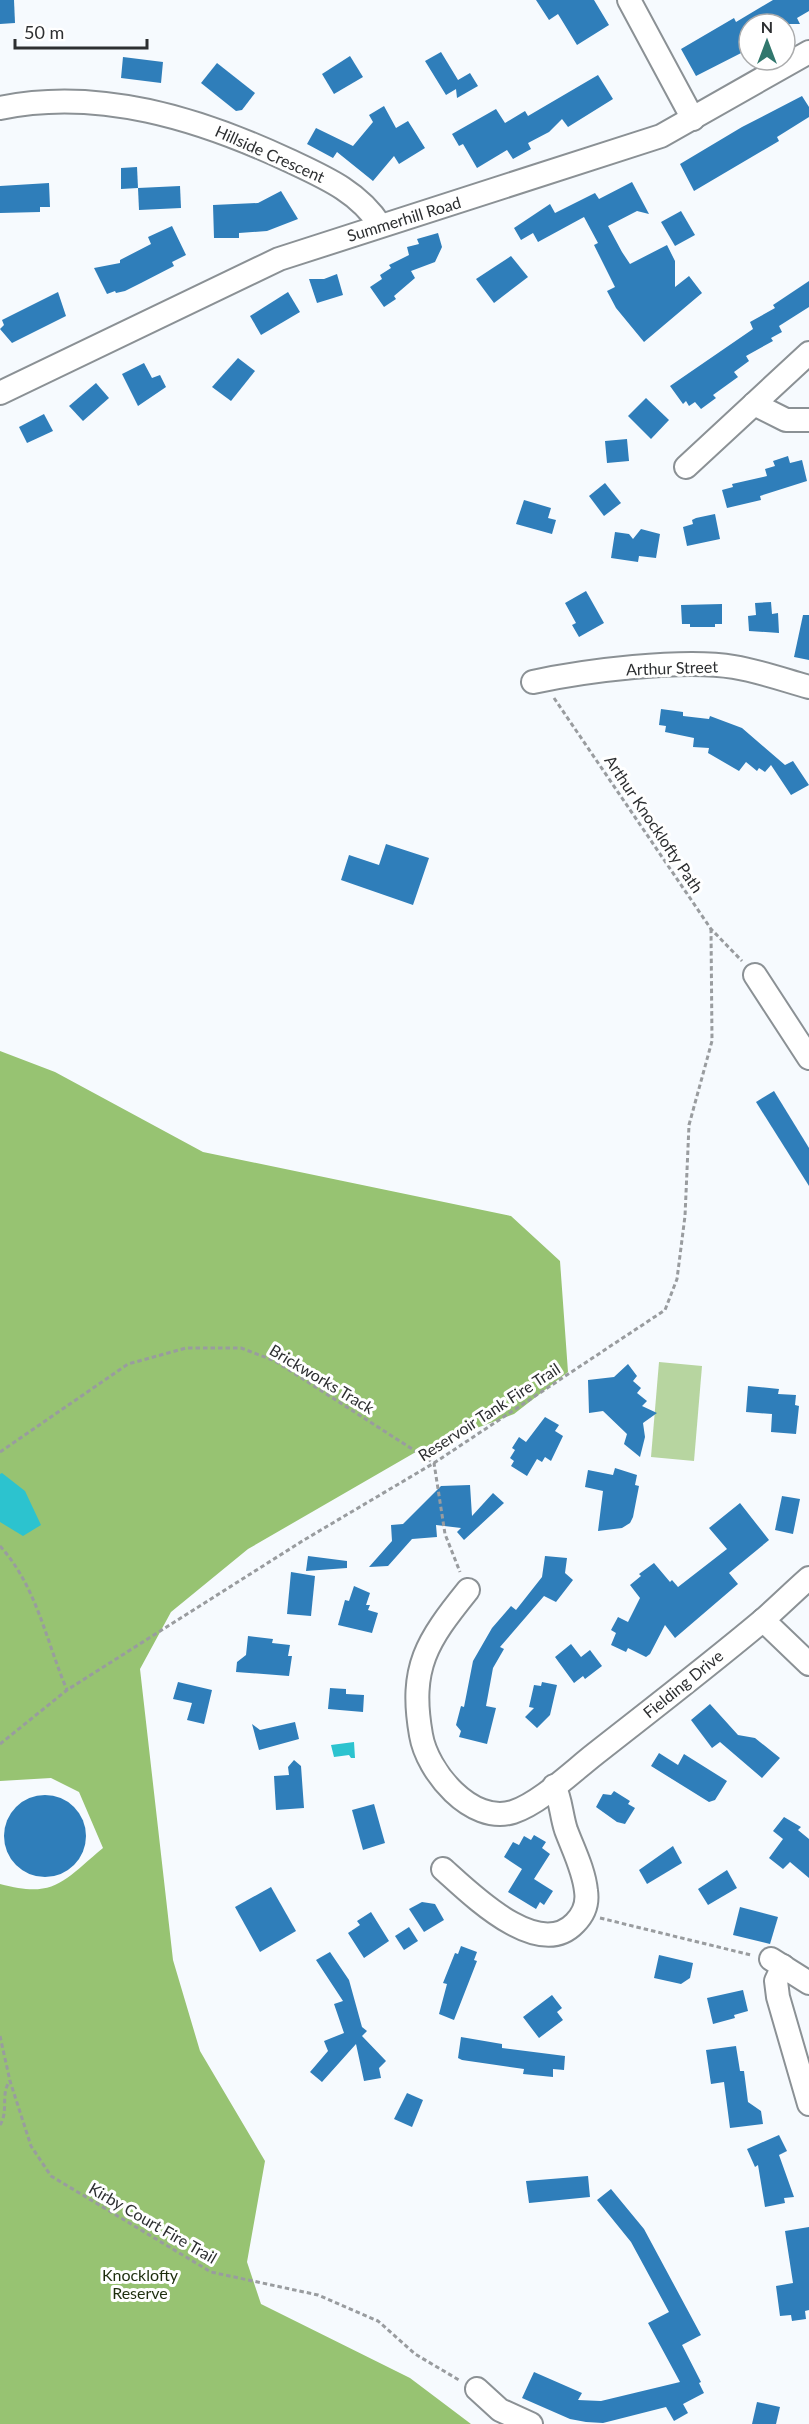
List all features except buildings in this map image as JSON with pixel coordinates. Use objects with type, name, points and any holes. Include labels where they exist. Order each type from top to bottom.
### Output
[{"type":"street","points":[[629,0],[693,119]]},
{"type":"street","name":"Summerhill Road","points":[[0,393],[254,268],[380,225],[482,196],[645,142],[693,119],[809,52]]},
{"type":"street","name":"Hillside Crescent","points":[[0,108],[64,102],[119,106],[175,116],[235,135],[336,183],[360,200],[380,225]]},
{"type":"street","points":[[686,467],[809,353]]},
{"type":"street","points":[[754,404],[786,420],[809,420]]},
{"type":"street","name":"Arthur Street","points":[[537,681],[627,669],[715,666],[748,670],[809,687]]},
{"type":"street","points":[[755,975],[809,1058]]},
{"type":"street","name":"Fielding Drive","points":[[468,1590],[444,1620],[424,1654],[417,1696],[422,1739],[429,1756],[452,1790],[481,1810],[512,1812],[554,1786],[763,1620],[809,1578]]},
{"type":"street","points":[[763,1620],[809,1664]]},
{"type":"street","points":[[443,1869],[486,1908],[525,1930],[554,1933],[570,1929],[586,1908],[586,1891],[554,1786]]},
{"type":"street","points":[[809,1983],[777,1963],[778,1997],[809,2104]]},
{"type":"street","points":[[477,2389],[500,2410],[531,2424]]},
{"type":"path","name":"Arthur Knocklofty Path","points":[[537,681],[711,929],[755,975]]},
{"type":"path","name":"Reservoir Tank Fire Trail","points":[[0,1743],[68,1690],[304,1540],[434,1463],[664,1310],[677,1279],[685,1216],[686,1151],[689,1125],[712,1041],[711,929]]},
{"type":"path","name":"Brickworks Track","points":[[0,1452],[128,1364],[186,1348],[241,1348],[275,1361],[434,1463]]},
{"type":"path","points":[[434,1463],[445,1534],[468,1590]]},
{"type":"path","points":[[0,1546],[34,1596],[53,1658],[68,1690]]},
{"type":"path","points":[[586,1908],[602,1919],[777,1963]]},
{"type":"path","name":"Kirby Court Fire Trail","points":[[0,2036],[10,2081],[31,2146],[51,2176],[211,2272],[318,2295],[378,2321],[415,2354],[477,2389]]},
{"type":"path","points":[[0,2125],[4,2115],[3,2093],[10,2081]]},
{"type":"green space","name":"Knocklofty Reserve","points":[[0,1051],[55,1072],[203,1152],[511,1216],[560,1261],[568,1372],[514,1414],[421,1449],[248,1549],[171,1612],[140,1669],[173,1960],[200,2051],[265,2161],[247,2262],[261,2304],[410,2378],[471,2424],[0,2424],[0,1884],[19,1888],[46,1888],[67,1878],[103,1848],[79,1792],[51,1778],[0,1781]]},
{"type":"green space","points":[[659,1362],[702,1366],[694,1461],[651,1457]]},
{"type":"water","points":[[2,1473],[25,1491],[41,1525],[23,1536],[0,1522],[0,1474]]},
{"type":"water","points":[[354,1742],[355,1758],[349,1755],[334,1757],[331,1745]]}]
